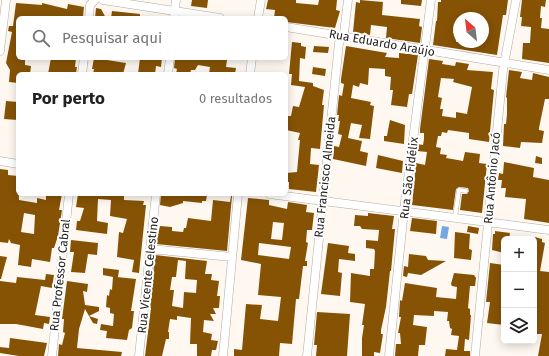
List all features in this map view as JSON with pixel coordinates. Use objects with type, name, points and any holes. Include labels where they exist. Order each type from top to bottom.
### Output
[{"type":"street","points":[[0,51],[6,0]]},
{"type":"street","points":[[89,16],[90,6],[95,0]]},
{"type":"street","points":[[103,0],[174,15],[189,16]]},
{"type":"street","points":[[174,15],[176,0]]},
{"type":"street","points":[[258,16],[261,0]]},
{"type":"street","name":"Rua Francisco Almeida","points":[[307,356],[339,43],[342,36],[348,0]]},
{"type":"street","name":"Rua São Fidélix","points":[[389,356],[404,210],[431,0]]},
{"type":"street","name":"Rua Antônio Jacó","points":[[475,356],[504,64],[516,0]]},
{"type":"street","name":"Rua Eduardo Araújo","points":[[288,28],[549,70]]},
{"type":"street","points":[[82,72],[84,60]]},
{"type":"street","points":[[168,72],[170,60]]},
{"type":"street","points":[[250,72],[252,60]]},
{"type":"street","points":[[0,162],[16,164]]},
{"type":"street","name":"Rua Professor Cabral","points":[[52,356],[69,196]]},
{"type":"street","name":"Rua Vicente Celestino","points":[[139,356],[156,196]]},
{"type":"street","points":[[223,356],[238,196]]},
{"type":"street","points":[[287,196],[549,230]]},
{"type":"street","points":[[150,249],[232,257]]},
{"type":"lane","points":[[455,217],[459,190],[466,191]]},
{"type":"water","points":[[442,226],[449,227],[447,239],[440,238]]},
{"type":"building","points":[[192,0],[208,0],[207,8],[191,6]]},
{"type":"building","points":[[268,0],[296,0],[296,3],[318,5],[319,0],[337,0],[336,10],[340,11],[335,28],[288,22],[288,16],[274,16],[275,10],[266,9]]},
{"type":"building","points":[[360,0],[383,2],[382,15],[420,19],[419,26],[422,27],[420,43],[386,38],[387,27],[371,25],[370,35],[353,32],[356,2],[360,3]]},
{"type":"building","points":[[401,0],[422,0],[421,6],[401,4]]},
{"type":"building","points":[[441,0],[508,0],[506,15],[503,15],[497,55],[433,45],[437,21],[438,2],[441,2]]},
{"type":"building","points":[[522,0],[546,0],[545,7],[541,6],[540,18],[542,18],[541,28],[549,29],[549,63],[522,59],[523,43],[530,43],[531,27],[521,26],[522,17],[520,17]]},
{"type":"building","points":[[16,3],[42,5],[42,3],[67,9],[68,4],[84,7],[83,16],[16,16],[16,60],[25,60],[25,65],[31,66],[30,72],[16,72],[16,83],[9,82],[10,70],[6,63],[12,32],[8,31],[9,26],[13,26]]},
{"type":"building","points":[[96,8],[101,9],[105,16],[95,16]]},
{"type":"building","points":[[112,11],[140,14],[140,16],[111,16]]},
{"type":"building","points":[[292,42],[301,43],[301,46],[306,47],[305,59],[300,58],[299,81],[313,83],[313,86],[324,90],[320,149],[311,148],[310,164],[319,165],[316,192],[289,189],[288,173],[297,172],[300,140],[298,140],[300,133],[288,130],[288,116],[291,116],[293,106],[299,107],[305,87],[291,85],[292,74],[289,74]]},
{"type":"building","points":[[314,46],[329,47],[328,53],[313,52]]},
{"type":"building","points":[[346,46],[387,53],[385,57],[399,58],[399,53],[418,55],[412,94],[409,94],[407,107],[391,105],[393,90],[390,90],[391,77],[385,76],[385,69],[369,68],[368,85],[360,83],[359,87],[353,85],[351,98],[371,102],[370,105],[374,106],[370,139],[359,138],[362,125],[351,123],[348,138],[362,141],[360,151],[368,153],[366,166],[333,159],[334,146],[339,147],[342,135],[338,134],[340,121],[338,121],[339,115],[337,115],[339,95],[342,96],[344,84],[341,83],[341,79]]},
{"type":"building","points":[[429,59],[443,61],[442,64],[455,66],[456,62],[469,64],[467,70],[493,72],[491,89],[494,90],[489,142],[469,139],[469,133],[448,130],[447,133],[442,132],[441,136],[438,136],[436,147],[441,148],[440,154],[447,155],[446,158],[463,161],[465,152],[480,154],[479,163],[487,164],[482,213],[460,210],[462,194],[467,194],[469,191],[468,188],[459,187],[456,189],[453,210],[412,205],[416,163],[425,165],[427,152],[417,151],[418,144],[423,145],[424,139],[424,133],[420,133]],"holes":[[[441,78],[454,79],[453,82],[472,87],[467,114],[456,112],[456,118],[442,116],[443,109],[440,109],[442,98],[438,97]]]},
{"type":"building","points":[[51,60],[76,60],[76,72],[48,72]]},
{"type":"building","points":[[94,60],[107,60],[126,63],[124,72],[93,72],[94,69],[92,69]]},
{"type":"building","points":[[140,60],[162,60],[161,67],[156,66],[155,72],[138,72]]},
{"type":"building","points":[[175,60],[227,60],[226,67],[236,68],[235,72],[209,72],[210,67],[198,65],[195,70],[191,70],[190,72],[176,72],[177,69],[174,68]]},
{"type":"building","points":[[313,67],[326,69],[325,76],[312,74]]},
{"type":"building","points":[[509,70],[522,72],[520,78],[532,80],[533,73],[549,77],[549,99],[545,99],[539,128],[539,130],[544,131],[542,143],[521,142],[520,148],[503,146],[504,124],[506,124],[507,114],[506,97]]},
{"type":"building","points":[[6,101],[16,102],[16,120],[4,119]]},
{"type":"building","points":[[390,120],[405,125],[404,144],[384,141],[384,136],[387,136]]},
{"type":"building","points":[[378,155],[403,161],[402,173],[376,168]]},
{"type":"building","points":[[536,156],[542,158],[542,164],[535,163]]},
{"type":"building","points":[[504,162],[534,168],[533,177],[549,180],[549,223],[524,219],[526,199],[505,197],[506,188],[501,188],[502,180],[498,180],[499,173],[503,174]]},
{"type":"building","points":[[0,169],[8,170],[8,175],[16,176],[16,196],[19,196],[19,200],[37,203],[37,198],[46,200],[46,196],[62,196],[59,210],[62,210],[58,236],[54,248],[52,248],[50,262],[32,259],[31,267],[18,265],[20,245],[11,243],[9,239],[8,243],[0,242]],"holes":[[[24,213],[35,215],[34,234],[21,232]]]},
{"type":"building","points":[[78,196],[124,196],[124,200],[144,201],[143,205],[146,205],[139,273],[132,272],[134,260],[117,257],[119,232],[123,233],[127,219],[110,216],[111,200],[98,199],[97,221],[108,223],[107,234],[76,230],[77,221],[80,221],[84,208],[76,207]]},
{"type":"building","points":[[161,196],[207,196],[206,201],[202,201],[202,203],[183,201],[183,203],[170,207],[160,205]]},
{"type":"building","points":[[231,196],[227,251],[156,244],[160,226],[172,227],[172,231],[183,232],[184,228],[186,228],[188,218],[211,221],[213,200],[230,202]]},
{"type":"building","points":[[248,198],[269,200],[269,205],[287,209],[288,202],[307,205],[306,212],[314,213],[312,230],[307,230],[306,242],[308,243],[305,261],[307,261],[307,266],[303,266],[299,299],[296,299],[292,344],[280,343],[279,356],[234,356],[234,349],[242,350],[246,304],[262,305],[260,319],[278,321],[281,297],[258,295],[261,264],[241,260]],"holes":[[[273,222],[284,223],[282,240],[271,239]],[[259,243],[291,247],[289,259],[258,255]]]},
{"type":"building","points":[[368,213],[394,216],[392,229],[395,229],[391,271],[381,330],[381,334],[383,334],[380,353],[374,352],[374,356],[362,356],[364,325],[362,325],[365,304],[350,302],[351,273],[370,276],[370,269],[374,269],[375,251],[374,249],[366,248],[366,240],[378,241],[379,230],[362,229],[360,226],[354,226],[355,215],[368,216]]},
{"type":"building","points":[[412,218],[437,221],[436,234],[410,231]]},
{"type":"building","points":[[468,226],[479,228],[478,234],[467,232]]},
{"type":"building","points":[[495,231],[510,233],[510,236],[501,236],[501,252],[492,250],[493,234],[495,234]]},
{"type":"building","points":[[455,232],[470,234],[469,249],[472,250],[471,260],[454,258]]},
{"type":"building","points":[[537,238],[542,239],[542,242],[545,243],[540,271],[549,272],[549,356],[538,356],[542,334],[537,334]]},
{"type":"building","points":[[71,240],[98,243],[97,255],[88,254],[85,273],[71,272],[74,252],[70,252]]},
{"type":"building","points":[[328,243],[349,246],[348,253],[355,254],[355,261],[339,259],[338,272],[342,273],[340,296],[321,294]]},
{"type":"building","points":[[409,254],[426,256],[428,260],[446,261],[421,275],[408,273],[407,277],[403,276],[404,266],[408,267]]},
{"type":"building","points":[[155,255],[207,261],[205,274],[212,274],[211,280],[219,281],[217,296],[220,296],[219,308],[213,308],[216,314],[210,314],[214,321],[204,320],[203,332],[212,334],[211,340],[218,341],[216,350],[212,350],[211,356],[197,356],[197,344],[190,344],[191,318],[177,316],[177,320],[170,319],[168,332],[169,339],[166,339],[162,356],[145,356]],"holes":[[[178,260],[186,261],[185,279],[197,280],[196,293],[184,292],[183,308],[172,306],[174,290],[170,290],[172,277],[176,277]]]},
{"type":"building","points":[[0,256],[7,257],[1,279],[0,279]]},
{"type":"building","points":[[490,263],[501,265],[501,325],[487,323],[490,302],[486,302]]},
{"type":"building","points":[[103,268],[119,270],[117,277],[136,279],[131,311],[134,311],[132,328],[129,330],[127,340],[106,338],[107,331],[100,330],[101,324],[113,326],[114,314],[110,313],[110,308],[106,307],[107,295],[109,296],[110,289],[112,290],[113,277],[103,275]]},
{"type":"building","points":[[454,273],[474,275],[476,278],[475,286],[470,286],[468,308],[470,309],[471,315],[469,340],[465,339],[464,351],[470,351],[470,356],[445,356],[446,349],[457,350],[459,336],[451,335],[452,329],[450,328],[449,321],[447,321],[448,312],[434,311],[434,316],[414,315],[413,325],[427,327],[425,345],[419,345],[418,356],[395,356],[396,344],[401,344],[400,333],[398,333],[401,317],[399,317],[400,300],[402,301],[405,283],[437,288],[436,297],[456,299],[457,287],[452,286],[451,284]]},
{"type":"building","points":[[46,274],[54,275],[52,288],[41,286],[35,315],[50,317],[49,324],[44,323],[43,329],[16,324],[0,324],[0,281],[16,283],[17,277],[45,280]]},
{"type":"building","points":[[67,281],[88,284],[87,292],[83,291],[85,305],[99,307],[99,311],[89,316],[85,309],[79,329],[77,348],[122,352],[121,356],[58,356],[59,344],[62,345],[65,333],[63,332],[64,319],[62,319]]},
{"type":"building","points":[[317,312],[350,314],[347,356],[316,356],[317,345],[314,345]]},
{"type":"building","points":[[89,316],[98,319],[97,324],[93,323]]},
{"type":"building","points":[[10,338],[47,343],[44,356],[19,356],[0,353],[0,347],[9,348]]}]
